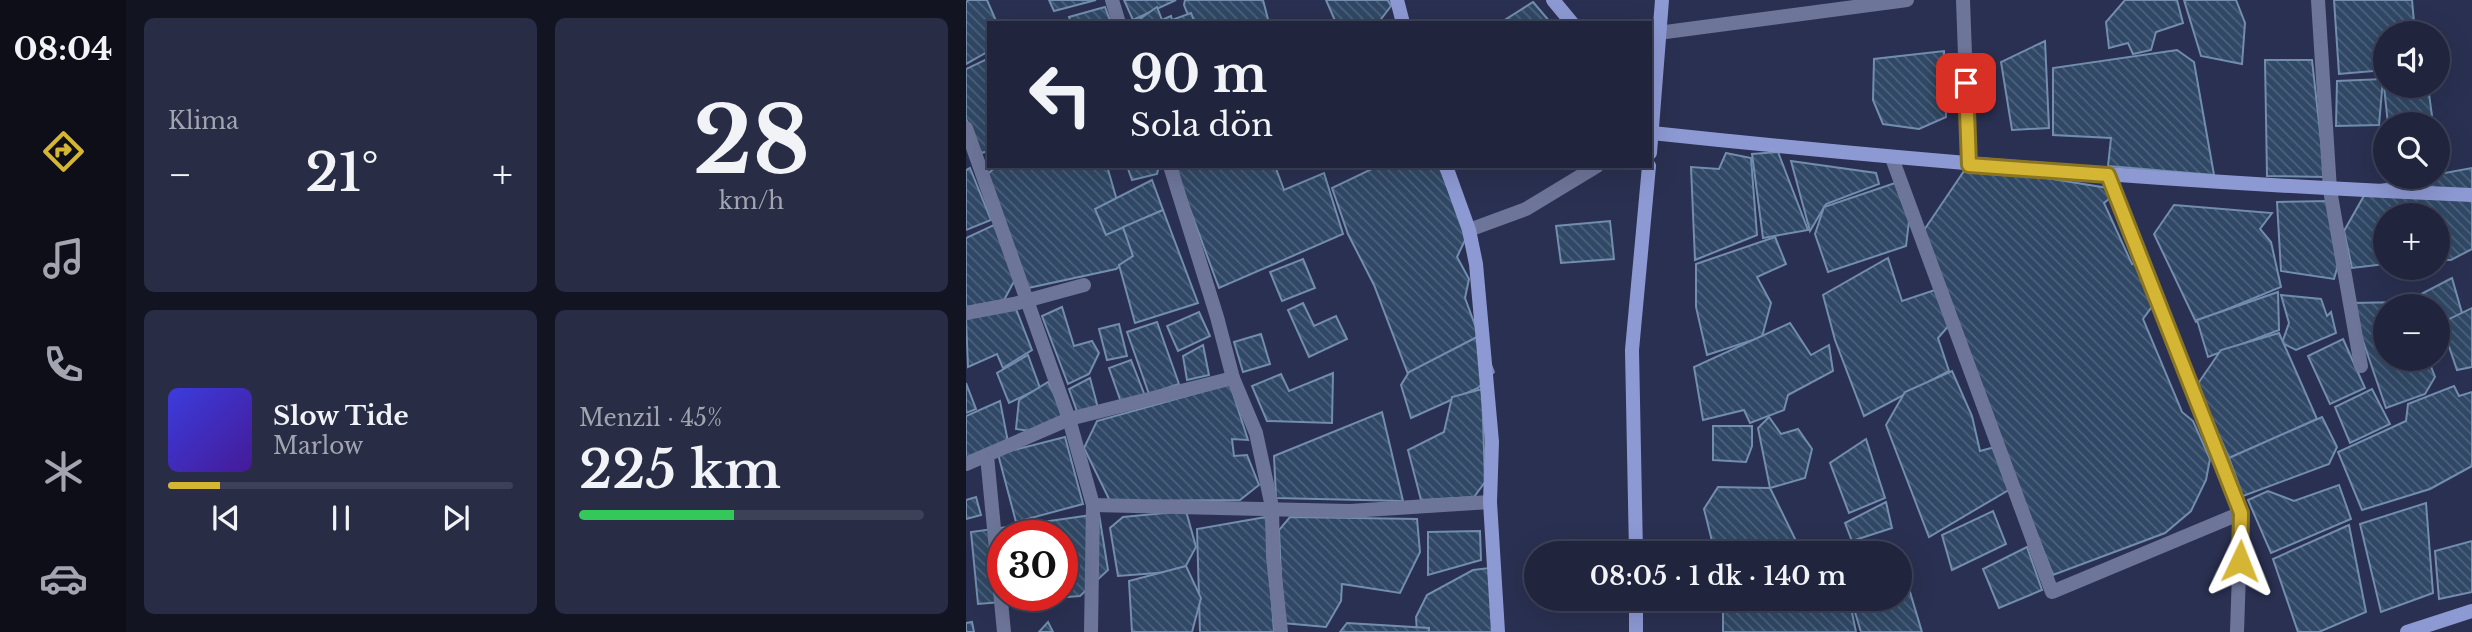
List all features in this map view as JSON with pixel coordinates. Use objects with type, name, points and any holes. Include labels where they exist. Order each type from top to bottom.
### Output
[{"type":"street","points":[[1112,0],[1118,21]]},
{"type":"street","points":[[1397,0],[1402,21]]},
{"type":"street","points":[[1553,0],[1570,21]]},
{"type":"street","points":[[1652,118],[1661,0]]},
{"type":"street","points":[[1658,33],[1908,0]]},
{"type":"street","points":[[1963,0],[1969,165]]},
{"type":"street","points":[[2318,0],[2330,190],[2361,366]]},
{"type":"street","points":[[966,128],[1069,419],[1093,505],[1091,632]]},
{"type":"street","points":[[1652,132],[1969,165],[2330,190],[2472,195]]},
{"type":"street","points":[[1892,158],[2052,592],[2241,513]]},
{"type":"street","points":[[1171,168],[1214,306],[1233,379],[1256,433],[1272,507],[1273,557],[1282,632]]},
{"type":"street","points":[[1447,168],[1469,230],[1476,264],[1492,442],[1490,502],[1498,632]]},
{"type":"street","points":[[1469,230],[1526,209],[1594,168]]},
{"type":"street","points":[[1636,541],[1632,350],[1649,168]]},
{"type":"street","points":[[2108,175],[2241,513],[2237,632]]},
{"type":"street","points":[[966,313],[1084,285]]},
{"type":"street","points":[[966,464],[1069,419],[1233,379]]},
{"type":"street","points":[[987,456],[1004,632]]},
{"type":"street","points":[[1093,505],[1272,507],[1350,511],[1490,502]]},
{"type":"street","points":[[1636,611],[1636,632]]},
{"type":"street","points":[[2407,632],[2472,611]]},
{"type":"building","points":[[987,0],[996,21],[987,21],[987,52],[966,64],[966,2]]},
{"type":"building","points":[[1049,0],[1096,0],[1054,11]]},
{"type":"building","points":[[1124,0],[1176,0],[1133,20]]},
{"type":"building","points":[[1185,0],[1263,0],[1268,21],[1190,21],[1184,5]]},
{"type":"building","points":[[1326,0],[1388,0],[1391,6],[1380,21],[1335,21]]},
{"type":"building","points":[[2125,0],[2177,0],[2183,23],[2156,32],[2151,50],[2133,54],[2128,43],[2109,48],[2106,22]]},
{"type":"building","points":[[2184,0],[2236,0],[2245,23],[2242,64],[2201,56]]},
{"type":"building","points":[[2334,0],[2412,0],[2414,21],[2373,21],[2373,71],[2339,74]]},
{"type":"building","points":[[1533,2],[1549,21],[1503,21]]},
{"type":"building","points":[[1105,7],[1110,21],[1070,21],[1069,17]]},
{"type":"building","points":[[1157,7],[1162,20],[1171,16],[1172,20],[1191,13],[1194,21],[1137,21]]},
{"type":"building","points":[[2045,41],[2049,128],[2012,130],[2001,62]]},
{"type":"building","points":[[2177,50],[2194,62],[2214,175],[2108,166],[2111,138],[2053,135],[2053,68]]},
{"type":"building","points":[[1944,51],[1946,117],[1919,129],[1883,124],[1873,100],[1874,59]]},
{"type":"building","points":[[987,59],[987,152],[981,153],[966,119],[966,69]]},
{"type":"building","points":[[2265,60],[2312,60],[2325,177],[2267,176]]},
{"type":"building","points":[[2373,79],[2373,98],[2381,98],[2380,112],[2373,112],[2373,125],[2336,126],[2337,81]]},
{"type":"building","points":[[2385,98],[2430,98],[2431,112],[2387,112]]},
{"type":"building","points":[[1778,152],[1808,230],[1763,238],[1752,154]]},
{"type":"building","points":[[1726,153],[1751,158],[1757,235],[1695,260],[1691,167],[1719,169]]},
{"type":"building","points":[[1791,161],[1876,173],[1879,184],[1826,204],[1810,231]]},
{"type":"building","points":[[970,168],[991,220],[966,230],[966,170]]},
{"type":"building","points":[[995,168],[1108,168],[1133,256],[1116,269],[1028,288],[985,176]]},
{"type":"building","points":[[1128,168],[1158,168],[1157,174],[1132,180]]},
{"type":"building","points":[[1175,168],[1276,168],[1284,190],[1324,173],[1343,234],[1219,288]]},
{"type":"building","points":[[1374,168],[1440,168],[1467,236],[1457,257],[1469,279],[1465,298],[1479,336],[1408,374],[1374,285],[1348,234],[1332,188]]},
{"type":"building","points":[[2472,168],[2472,249],[2450,260],[2450,203],[2373,203],[2373,265],[2352,268],[2344,231],[2369,187],[2450,189],[2450,172]]},
{"type":"building","points":[[1964,171],[2021,174],[2120,190],[2104,203],[2132,264],[2143,260],[2159,297],[2143,319],[2182,412],[2193,421],[2210,459],[2206,480],[2191,511],[2165,533],[2053,575],[1920,236]]},
{"type":"building","points":[[1152,180],[1163,210],[1106,235],[1095,209]]},
{"type":"building","points":[[1895,183],[1909,221],[1906,246],[1828,272],[1815,234],[1824,207]]},
{"type":"building","points":[[2331,201],[2345,240],[2334,279],[2281,271],[2277,202]]},
{"type":"building","points":[[2174,205],[2272,213],[2260,229],[2271,242],[2281,287],[2196,322],[2154,234]]},
{"type":"building","points":[[1163,210],[1198,303],[1135,323],[1119,265],[1133,256],[1123,227]]},
{"type":"building","points":[[1610,221],[1614,259],[1561,263],[1556,226]]},
{"type":"building","points":[[998,223],[1018,274],[1004,300],[966,307],[966,238]]},
{"type":"building","points":[[1775,237],[1786,264],[1757,277],[1771,303],[1762,337],[1707,355],[1696,307],[1696,264]]},
{"type":"building","points":[[1888,258],[1902,301],[1938,289],[1952,322],[1938,338],[1949,371],[1864,416],[1835,340],[1823,295]]},
{"type":"building","points":[[1303,259],[1315,288],[1282,301],[1270,272]]},
{"type":"building","points":[[2452,278],[2462,313],[2450,323],[2450,294],[2421,294]]},
{"type":"building","points":[[2278,292],[2279,330],[2208,357],[2197,320]]},
{"type":"building","points":[[2281,295],[2321,299],[2327,316],[2331,312],[2336,333],[2296,350],[2282,343],[2289,323]]},
{"type":"building","points":[[1303,303],[1314,326],[1336,316],[1347,339],[1309,357],[1288,310]]},
{"type":"building","points":[[2350,303],[2373,303],[2373,370]]},
{"type":"building","points":[[1014,304],[1032,350],[1003,368],[997,354],[968,367],[966,319]]},
{"type":"building","points":[[1062,307],[1074,346],[1092,341],[1099,353],[1089,374],[1068,384],[1042,316]]},
{"type":"building","points":[[2472,308],[2472,367],[2457,370],[2450,349],[2450,319]]},
{"type":"building","points":[[1199,312],[1210,336],[1178,351],[1167,326]]},
{"type":"building","points":[[1157,322],[1179,384],[1149,394],[1127,332]]},
{"type":"building","points":[[1790,323],[1811,355],[1829,345],[1833,371],[1788,395],[1784,410],[1750,423],[1744,410],[1703,420],[1694,367]]},
{"type":"building","points":[[1119,324],[1127,356],[1107,360],[1099,329]]},
{"type":"building","points":[[2279,333],[2317,419],[2229,458],[2197,385],[2221,350]]},
{"type":"building","points":[[1261,334],[1270,364],[1243,372],[1234,342]]},
{"type":"building","points":[[1479,336],[1494,372],[1478,388],[1411,418],[1401,385],[1409,372]]},
{"type":"building","points":[[2343,339],[2365,388],[2330,404],[2308,356]]},
{"type":"building","points":[[1203,345],[1209,375],[1187,380],[1183,356]]},
{"type":"building","points":[[1028,355],[1040,388],[1009,403],[997,373]]},
{"type":"building","points":[[1131,360],[1145,396],[1122,405],[1109,368]]},
{"type":"building","points":[[1952,371],[1972,416],[1980,451],[1995,447],[2012,488],[1929,537],[1886,425],[1905,392]]},
{"type":"building","points":[[2373,371],[2433,371],[2435,377],[2425,394],[2386,408]]},
{"type":"building","points":[[1333,373],[1332,423],[1267,421],[1252,386],[1281,374],[1289,391]]},
{"type":"building","points":[[1090,378],[1098,408],[1078,414],[1069,389]]},
{"type":"building","points":[[1048,382],[1066,418],[1038,432],[1016,429],[1019,400]]},
{"type":"building","points":[[966,383],[976,409],[966,413]]},
{"type":"building","points":[[1230,384],[1248,440],[1232,439],[1234,456],[1247,455],[1259,485],[1240,500],[1110,501],[1084,448],[1097,421]]},
{"type":"building","points":[[2454,386],[2459,396],[2472,392],[2472,466],[2430,489],[2362,510],[2338,452],[2406,421],[2408,404]]},
{"type":"building","points":[[1482,389],[1485,482],[1474,497],[1421,500],[1408,450],[1444,432],[1452,397]]},
{"type":"building","points":[[2372,389],[2390,424],[2350,443],[2335,407]]},
{"type":"building","points":[[1000,401],[1008,442],[966,458],[966,416]]},
{"type":"building","points":[[1382,412],[1403,501],[1276,498],[1274,456]]},
{"type":"building","points":[[1769,417],[1781,434],[1798,429],[1812,449],[1805,478],[1770,488],[1758,428]]},
{"type":"building","points":[[2322,417],[2337,447],[2329,464],[2243,496],[2229,458]]},
{"type":"building","points":[[1713,426],[1752,426],[1752,446],[1746,462],[1713,460]]},
{"type":"building","points":[[1065,437],[1083,504],[1015,520],[998,454]]},
{"type":"building","points":[[1866,439],[1885,498],[1849,513],[1830,463]]},
{"type":"building","points":[[2339,485],[2351,519],[2271,553],[2248,500],[2268,491],[2294,501]]},
{"type":"building","points":[[1718,487],[1770,488],[1796,541],[1712,541],[1704,509]]},
{"type":"building","points":[[976,497],[981,515],[966,519],[966,500]]},
{"type":"building","points":[[1886,502],[1892,528],[1852,541],[1845,523]]},
{"type":"building","points":[[2426,503],[2433,593],[2381,612],[2360,524]]},
{"type":"building","points":[[1186,511],[1196,547],[1183,571],[1118,576],[1110,528],[1123,517]]},
{"type":"building","points":[[1993,511],[2006,544],[1952,570],[1942,535]]},
{"type":"building","points":[[1099,514],[1108,570],[1080,596],[1078,520],[1056,520]]},
{"type":"building","points":[[1266,517],[1274,632],[1200,632],[1197,529]]},
{"type":"building","points":[[1290,517],[1417,519],[1420,552],[1400,593],[1342,584],[1341,601],[1326,627],[1283,623],[1279,530]]},
{"type":"building","points":[[2349,525],[2366,612],[2319,632],[2298,632],[2273,559]]},
{"type":"building","points":[[987,530],[987,603],[978,604],[971,532]]},
{"type":"building","points":[[1480,531],[1481,560],[1428,575],[1428,532]]},
{"type":"building","points":[[2472,541],[2472,592],[2439,599],[2435,551]]},
{"type":"building","points":[[2027,547],[2042,590],[1999,608],[1983,569]]},
{"type":"building","points":[[1186,566],[1201,598],[1192,632],[1132,632],[1129,581]]},
{"type":"building","points":[[1489,568],[1493,632],[1417,632],[1416,617],[1427,595],[1473,570]]},
{"type":"building","points":[[1912,599],[1922,632],[1861,632],[1855,611],[1912,611]]},
{"type":"building","points":[[1723,611],[1852,611],[1856,632],[1723,632]]},
{"type":"building","points":[[972,622],[974,632],[966,632],[966,623]]},
{"type":"building","points":[[1048,622],[1053,632],[1039,632]]},
{"type":"building","points":[[1347,623],[1429,628],[1429,632],[1340,632]]},
{"type":"route","points":[[1966,83],[1969,165],[2108,175],[2241,513],[2240,561]]}]
